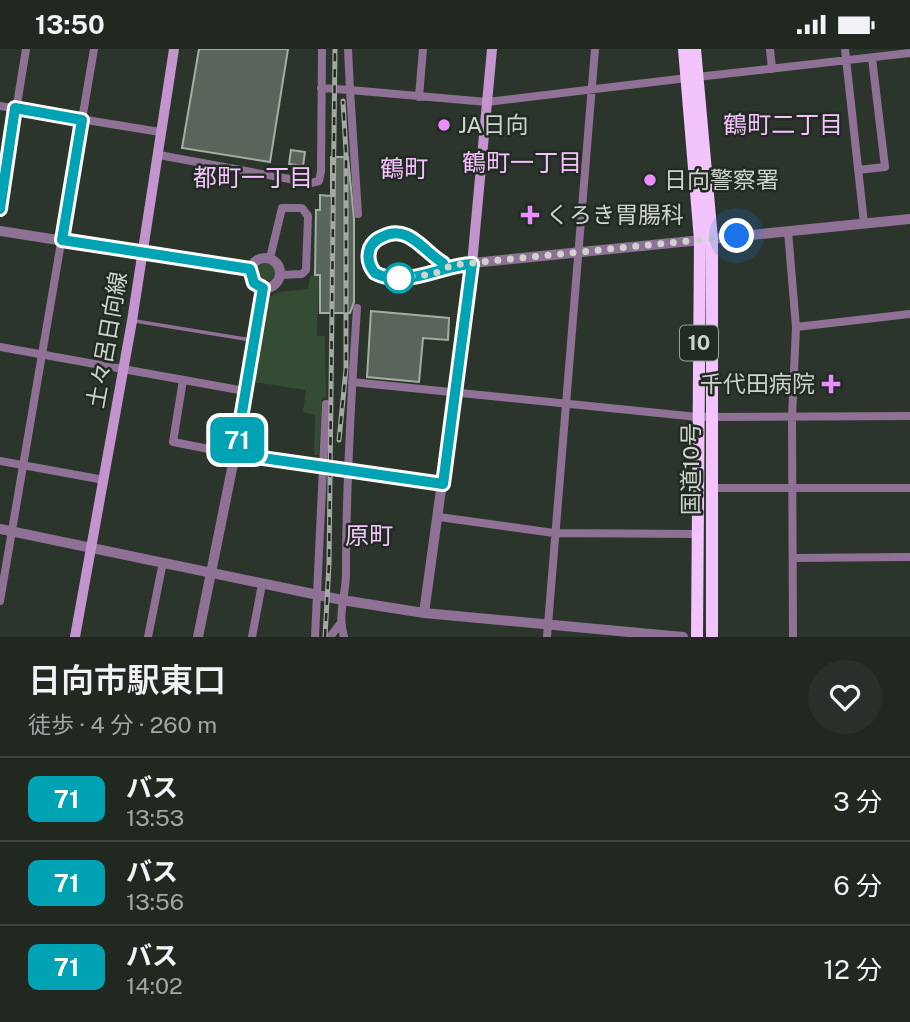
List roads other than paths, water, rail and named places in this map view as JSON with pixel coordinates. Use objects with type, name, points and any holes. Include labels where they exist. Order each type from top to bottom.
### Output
[{"type":"highway","name":"国道10号","points":[[684,49],[692,77]]},
{"type":"highway","name":"国道10号","points":[[695,49],[692,77],[706,240],[705,417],[698,534],[697,637]]},
{"type":"highway","name":"国道10号","points":[[705,417],[712,488],[712,637]]},
{"type":"main road","name":"土々呂日向線","points":[[75,637],[124,369],[174,49]]},
{"type":"main road","points":[[472,264],[492,49]]},
{"type":"street","points":[[0,209],[26,49]]},
{"type":"street","points":[[0,601],[94,49]]},
{"type":"street","points":[[159,155],[311,183],[318,181],[321,172],[322,49]]},
{"type":"street","points":[[348,49],[358,214]]},
{"type":"street","points":[[419,97],[423,49]]},
{"type":"street","points":[[547,637],[595,49]]},
{"type":"street","points":[[770,49],[772,69]]},
{"type":"street","points":[[845,49],[864,223]]},
{"type":"street","points":[[321,88],[487,102],[910,53]]},
{"type":"street","points":[[858,170],[885,167],[872,58]]},
{"type":"street","points":[[0,106],[160,132]]},
{"type":"street","points":[[250,269],[254,283],[263,288],[272,286],[281,275],[302,274],[306,270],[308,216],[302,208],[282,208],[270,258]]},
{"type":"street","points":[[452,265],[434,258],[419,242],[404,234],[386,235],[373,243],[369,250],[371,268],[383,277],[434,274],[452,265],[910,219]]},
{"type":"street","points":[[0,231],[250,269]]},
{"type":"street","points":[[788,231],[796,327],[792,418],[793,637]]},
{"type":"street","points":[[250,269],[258,259],[270,258],[278,264],[281,275]]},
{"type":"street","points":[[424,613],[472,264]]},
{"type":"street","points":[[198,637],[235,454],[263,288]]},
{"type":"street","points":[[344,637],[340,624],[341,600],[346,583],[346,471],[357,308]]},
{"type":"street","points":[[796,327],[910,314]]},
{"type":"street","points":[[0,347],[245,391]]},
{"type":"street","points":[[183,380],[173,442],[235,454],[443,484]]},
{"type":"street","points":[[352,382],[705,417],[910,417]]},
{"type":"street","points":[[315,637],[326,404]]},
{"type":"street","points":[[0,461],[104,481]]},
{"type":"street","points":[[712,488],[910,488]]},
{"type":"street","points":[[439,517],[554,533],[698,534]]},
{"type":"street","points":[[0,529],[341,600],[424,613],[683,637]]},
{"type":"street","points":[[793,558],[910,557]]},
{"type":"street","points":[[148,637],[163,562]]},
{"type":"street","points":[[252,637],[262,584]]},
{"type":"street","points":[[330,637],[340,624]]},
{"type":"lane","points":[[132,321],[254,340]]},
{"type":"railway","points":[[325,637],[329,564],[335,49]]},
{"type":"railway","points":[[339,440],[346,369],[346,152],[343,101]]},
{"type":"place","name":"JA日向","points":[[444,125]]},
{"type":"place","name":"日向警察署","points":[[650,180]]},
{"type":"place","name":"くろき胃腸科","points":[[530,215]]},
{"type":"place","name":"千代田病院","points":[[831,384]]},
{"type":"district","name":"鶴町二丁目","points":[[783,125]]},
{"type":"district","name":"鶴町一丁目","points":[[522,163]]},
{"type":"district","name":"鶴町","points":[[404,169]]},
{"type":"district","name":"都町一丁目","points":[[253,178]]},
{"type":"district","name":"原町","points":[[369,536]]}]
